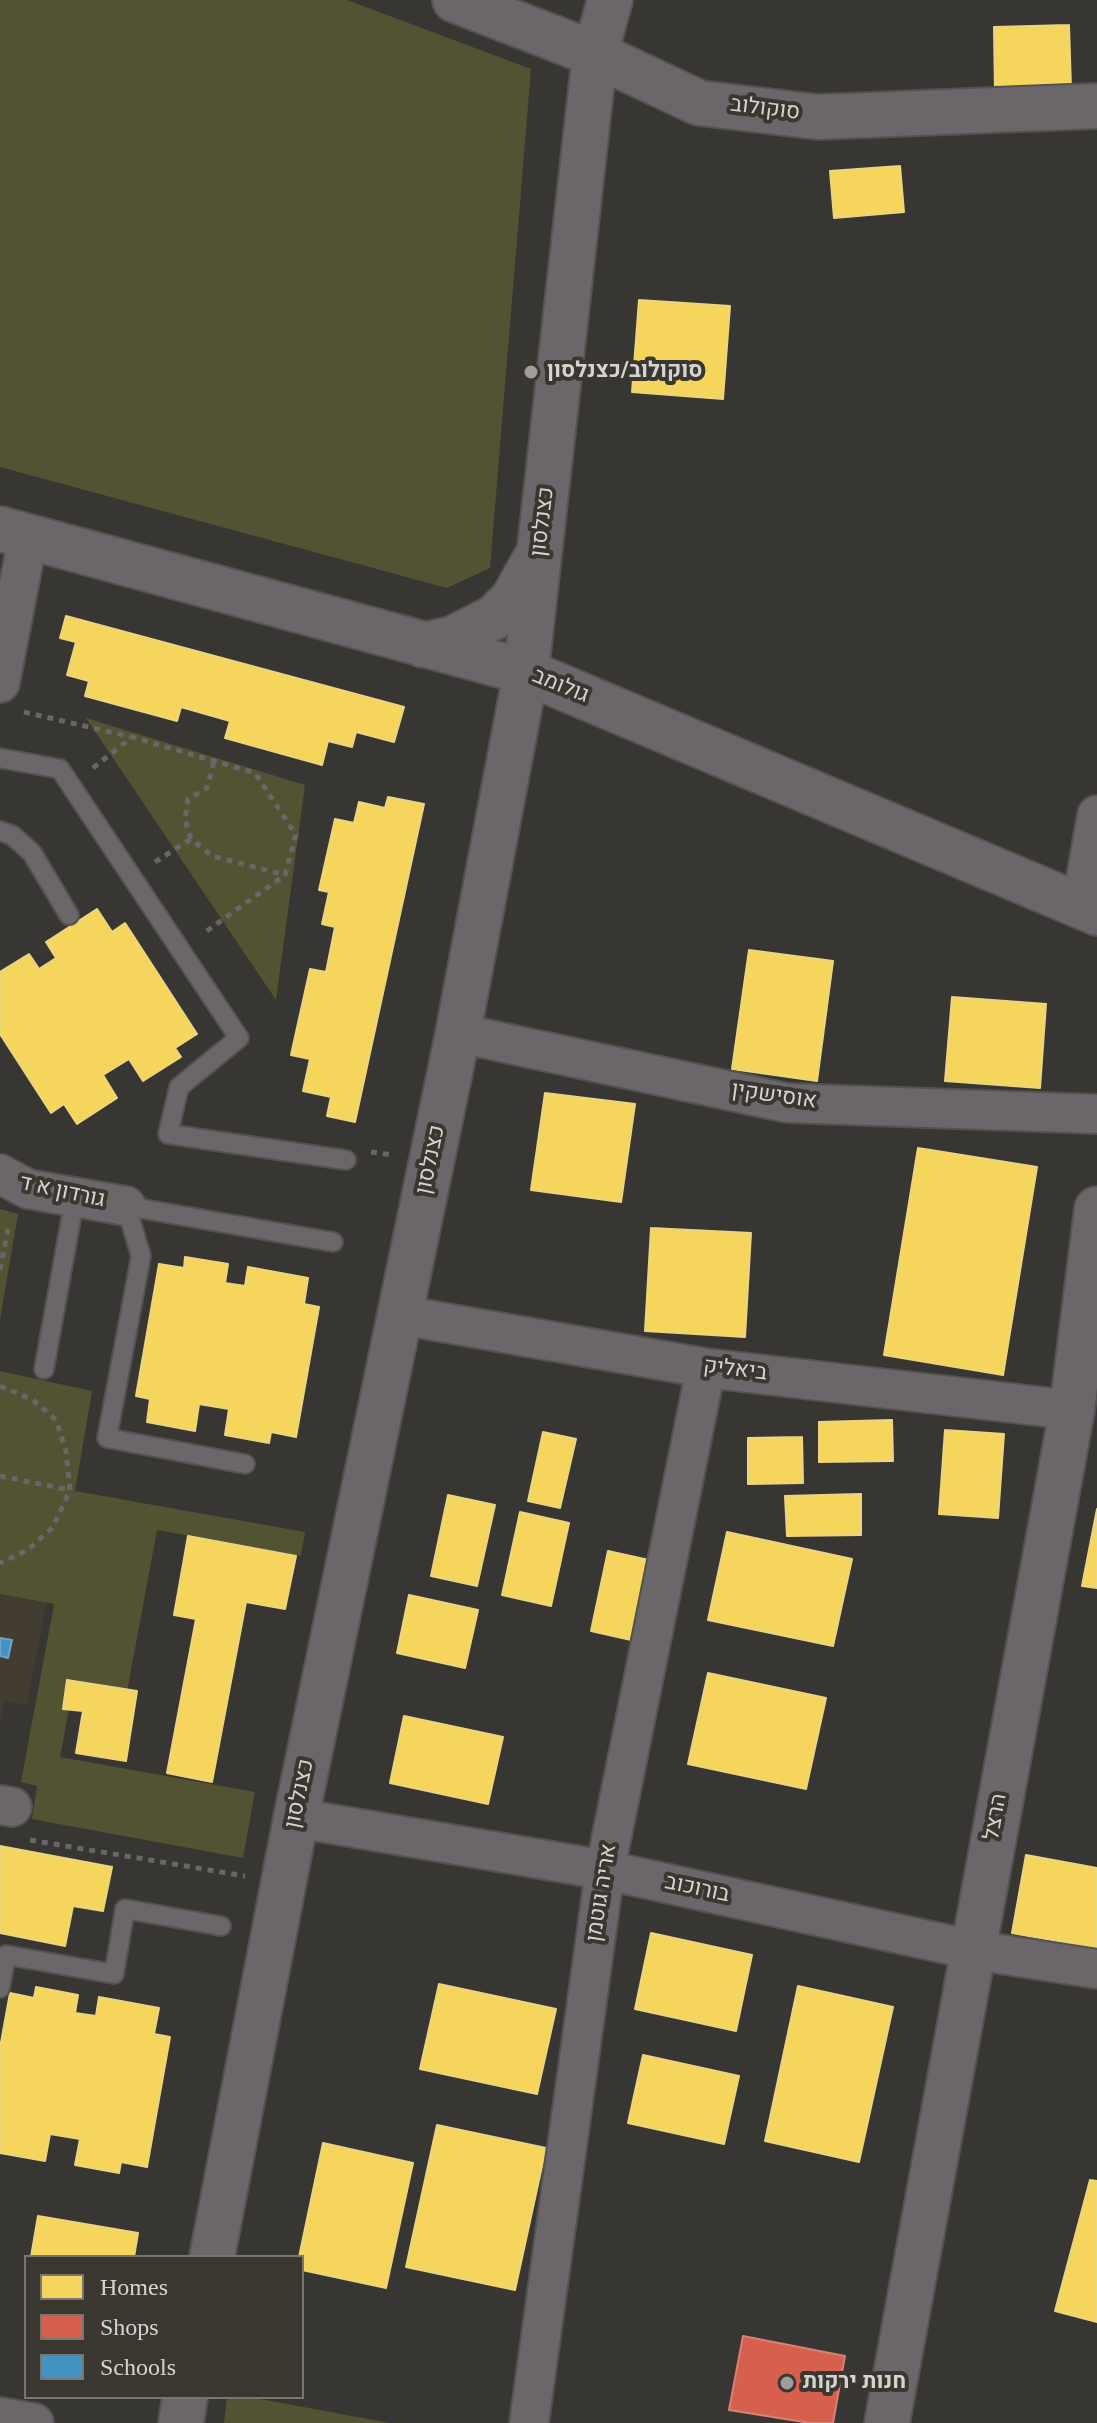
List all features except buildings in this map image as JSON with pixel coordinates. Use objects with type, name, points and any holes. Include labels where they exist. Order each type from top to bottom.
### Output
[{"type":"street","name":"סוקולוב","points":[[455,0],[595,54],[699,103],[818,117],[1097,106]]},
{"type":"street","name":"כצנלסון","points":[[212,2255],[283,1882],[458,1033],[526,672],[595,54],[610,0]]},
{"type":"street","points":[[5,679],[14,533]]},
{"type":"street","name":"גולומב","points":[[14,533],[526,672],[1089,910]]},
{"type":"street","points":[[423,645],[452,639],[495,617],[513,599],[539,552]]},
{"type":"street","points":[[1089,910],[1097,815]]},
{"type":"street","name":"אוסישקין","points":[[458,1033],[787,1103],[1097,1114]]},
{"type":"street","name":"גורדון א ד","points":[[8,1180],[126,1206]]},
{"type":"street","name":"הרצל","points":[[887,2423],[1072,1410],[1097,1209]]},
{"type":"street","name":"ביאליק","points":[[400,1315],[706,1368],[1072,1410]]},
{"type":"street","name":"אריה גוטמן","points":[[529,2423],[605,1870],[706,1368]]},
{"type":"street","name":"בורוכוב","points":[[296,1818],[605,1870],[973,1950],[1097,1969]]},
{"type":"street","points":[[181,2423],[185,2399]]},
{"type":"street","points":[[0,2417],[34,2423]]},
{"type":"lane","points":[[0,758],[60,769],[239,1038],[179,1087],[168,1134],[346,1160]]},
{"type":"lane","points":[[0,831],[12,835],[32,853],[69,915]]},
{"type":"lane","points":[[44,1369],[75,1197]]},
{"type":"lane","points":[[245,1464],[107,1438],[141,1256],[126,1206],[333,1242]]},
{"type":"lane","points":[[0,1988],[6,1955],[114,1974],[125,1909],[221,1926]]},
{"type":"path","points":[[5,679],[132,737],[255,773],[296,835],[285,875],[180,950]]},
{"type":"path","points":[[70,786],[132,737]]},
{"type":"path","points":[[214,762],[207,788],[188,799],[185,820],[191,839],[212,856],[285,875]]},
{"type":"path","points":[[131,877],[191,839]]},
{"type":"path","points":[[346,1160],[346,1149],[431,1160]]},
{"type":"path","points":[[0,1270],[8,1180]]},
{"type":"path","points":[[0,1386],[33,1400],[56,1420],[66,1451],[70,1490],[53,1527],[28,1550],[0,1563]]},
{"type":"path","points":[[0,1476],[70,1490]]},
{"type":"path","points":[[6,1806],[7,1836],[283,1882]]},
{"type":"shaded area","points":[[0,1594],[46,1603],[27,1705],[4,1701],[0,1722]]},
{"type":"green space","points":[[0,0],[347,0],[531,69],[490,568],[447,588],[0,467]]},
{"type":"green space","points":[[86,718],[305,785],[276,1000]]},
{"type":"green space","points":[[0,1209],[18,1214],[0,1320]]},
{"type":"green space","points":[[0,1371],[92,1391],[75,1491],[305,1532],[301,1556],[157,1530],[127,1692],[74,1682],[60,1757],[255,1792],[243,1858],[32,1819],[37,1786],[21,1782],[54,1604],[0,1594]]},
{"type":"green space","points":[[227,2399],[260,2399],[390,2423],[224,2423]]},
{"type":"place","name":"סוקולוב/כצנלסון","points":[[531,372]]},
{"type":"place","name":"חנות ירקות","points":[[787,2383]]}]
